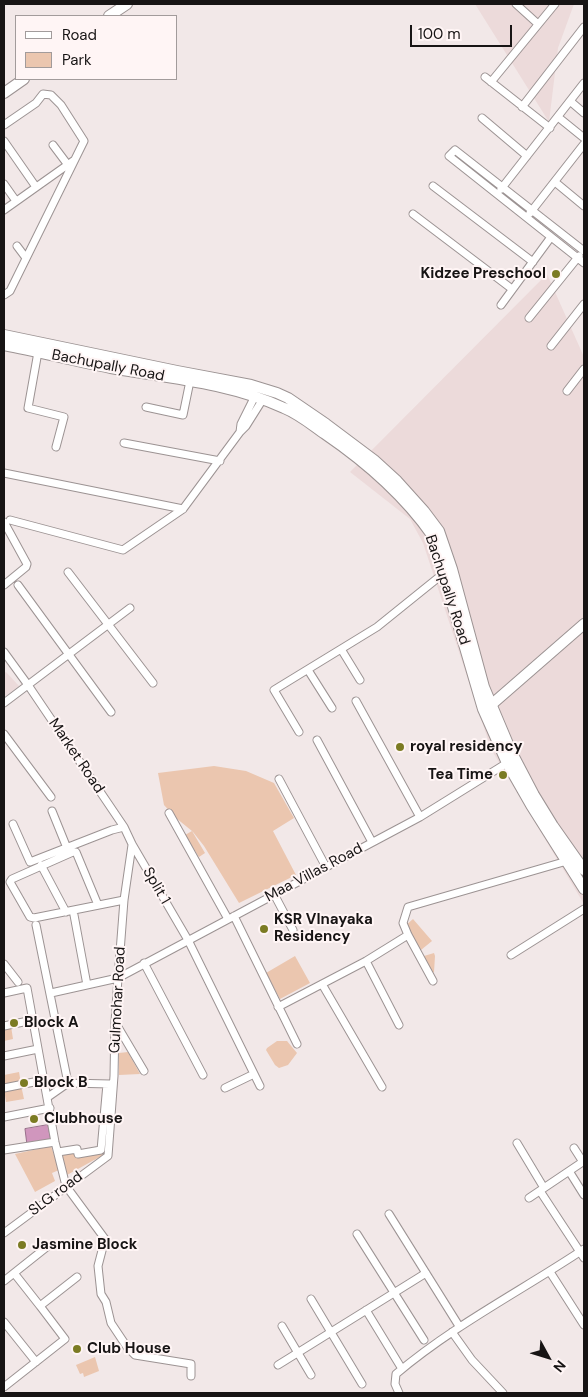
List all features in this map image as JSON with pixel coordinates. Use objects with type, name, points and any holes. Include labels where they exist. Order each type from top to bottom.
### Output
[{"type":"main road","points":[[111,15],[128,4]]},
{"type":"main road","points":[[4,94],[23,80]]},
{"type":"main road","name":"Bachupally Road","points":[[4,334],[176,371],[251,384],[277,392],[333,429],[374,460],[397,481],[424,510],[439,531],[452,569],[484,687],[491,705],[515,759],[534,795],[584,870]]},
{"type":"main road","name":"Bachupally Road","points":[[4,345],[108,367],[190,381],[259,398],[304,418],[344,447],[395,490],[416,512],[432,535],[483,709],[507,763],[531,806],[584,889]]},
{"type":"main road","points":[[491,705],[584,624]]},
{"type":"street","points":[[516,4],[538,24]]},
{"type":"street","points":[[550,128],[488,79],[554,4]]},
{"type":"street","points":[[522,107],[584,28]]},
{"type":"street","points":[[497,194],[584,83]]},
{"type":"street","points":[[4,125],[36,103],[43,94],[51,95],[61,105],[84,141],[82,148],[71,163],[26,258],[7,293]]},
{"type":"street","points":[[570,102],[584,113]]},
{"type":"street","points":[[558,117],[584,138]]},
{"type":"street","points":[[482,118],[527,156]]},
{"type":"street","points":[[4,141],[36,187]]},
{"type":"street","points":[[52,145],[71,163]]},
{"type":"street","points":[[529,318],[577,257],[584,250],[455,150],[449,156],[526,218],[577,257],[584,263]]},
{"type":"street","points":[[526,218],[554,182],[583,150]]},
{"type":"street","points":[[4,210],[71,163]]},
{"type":"street","points":[[554,182],[584,206]]},
{"type":"street","points":[[4,184],[16,201]]},
{"type":"street","points":[[433,186],[533,262]]},
{"type":"street","points":[[414,214],[512,289]]},
{"type":"street","points":[[501,305],[551,237]]},
{"type":"street","points":[[17,246],[26,258]]},
{"type":"street","points":[[4,283],[7,293]]},
{"type":"street","points":[[551,346],[584,304]]},
{"type":"street","points":[[38,352],[28,408],[64,417],[56,447]]},
{"type":"street","points":[[567,391],[584,369]]},
{"type":"street","points":[[146,407],[183,415],[190,381]]},
{"type":"street","points":[[7,521],[123,550],[183,510],[246,426],[259,398]]},
{"type":"street","points":[[124,443],[220,461]]},
{"type":"street","points":[[4,473],[183,510]]},
{"type":"street","points":[[4,585],[26,567],[27,564],[7,521]]},
{"type":"street","points":[[68,572],[153,683]]},
{"type":"street","points":[[300,732],[274,690],[377,627],[444,573]]},
{"type":"street","points":[[18,585],[111,712]]},
{"type":"street","points":[[4,703],[130,608]]},
{"type":"street","points":[[341,649],[360,680]]},
{"type":"street","name":"Market Road","points":[[4,652],[124,827]]},
{"type":"street","points":[[308,670],[332,708]]},
{"type":"street","points":[[356,701],[420,817]]},
{"type":"street","points":[[4,734],[51,798]]},
{"type":"street","points":[[316,740],[372,842]]},
{"type":"street","name":"Maa Villas Road","points":[[51,993],[118,978],[144,963],[189,943],[231,917],[420,817],[507,763]]},
{"type":"street","points":[[279,779],[326,866]]},
{"type":"street","points":[[52,811],[67,848]]},
{"type":"street","points":[[169,813],[231,917],[297,1044]]},
{"type":"street","points":[[13,824],[30,862],[124,827]]},
{"type":"street","name":"Split 1","points":[[124,827],[189,943],[260,1086]]},
{"type":"street","name":"Gulmohar Road","points":[[108,1156],[110,1084],[124,900],[132,844]]},
{"type":"street","points":[[98,905],[76,852],[41,865],[12,879],[10,882],[28,915],[34,918],[124,900]]},
{"type":"street","points":[[433,981],[403,923],[408,907],[567,861]]},
{"type":"street","points":[[41,865],[66,912]]},
{"type":"street","points":[[274,894],[293,930]]},
{"type":"street","points":[[511,956],[584,909]]},
{"type":"street","points":[[74,915],[87,985]]},
{"type":"street","points":[[36,925],[68,1083]]},
{"type":"street","points":[[278,1007],[366,960],[408,935]]},
{"type":"street","points":[[366,960],[399,1025]]},
{"type":"street","points":[[144,963],[203,1075]]},
{"type":"street","points":[[4,964],[18,982]]},
{"type":"street","points":[[322,984],[382,1087]]},
{"type":"street","points":[[4,993],[27,988],[55,1142],[66,1186],[105,1239],[98,1266],[101,1294],[106,1302],[111,1323],[127,1347],[135,1355],[191,1364],[192,1376]]},
{"type":"street","points":[[4,1026],[33,1020]]},
{"type":"street","points":[[115,1022],[144,1072]]},
{"type":"street","points":[[4,1056],[38,1049]]},
{"type":"street","points":[[225,1088],[254,1074]]},
{"type":"street","points":[[4,1088],[44,1080]]},
{"type":"street","points":[[48,1098],[68,1083],[110,1084],[101,1150],[78,1154],[76,1149],[58,1152]]},
{"type":"street","points":[[4,1117],[50,1108]]},
{"type":"street","points":[[4,1150],[55,1142]]},
{"type":"street","points":[[400,1393],[394,1380],[396,1374],[402,1369],[459,1326],[583,1253],[542,1189],[517,1143]]},
{"type":"street","points":[[529,1198],[584,1162],[574,1148]]},
{"type":"street","name":"SLG road","points":[[4,1233],[108,1156]]},
{"type":"street","points":[[569,1171],[584,1195]]},
{"type":"street","points":[[389,1214],[459,1326]]},
{"type":"street","points":[[357,1234],[424,1340]]},
{"type":"street","points":[[4,1281],[48,1246]]},
{"type":"street","points":[[4,1387],[65,1340],[14,1272]]},
{"type":"street","points":[[550,1272],[584,1325]]},
{"type":"street","points":[[278,1365],[426,1273]]},
{"type":"street","points":[[40,1306],[77,1277]]},
{"type":"street","points":[[311,1299],[362,1384]]},
{"type":"street","points":[[366,1310],[402,1369]]},
{"type":"street","points":[[4,1322],[36,1362]]},
{"type":"street","points":[[282,1326],[312,1375]]},
{"type":"street","points":[[452,1332],[472,1360],[502,1393]]},
{"type":"shaded area","points":[[475,4],[574,4],[558,48],[549,122]]},
{"type":"shaded area","points":[[547,274],[584,357],[584,904],[491,749],[423,543],[410,519],[350,472]]},
{"type":"shaded area","points":[[6,672],[19,686],[4,697],[4,673]]},
{"type":"shaded area","points":[[48,1125],[51,1141],[27,1145],[25,1129]]},
{"type":"green space","points":[[214,766],[246,771],[274,783],[294,818],[273,831],[296,875],[239,903],[204,846],[192,831],[164,805],[158,773]]},
{"type":"green space","points":[[192,831],[205,853],[199,857],[185,835]]},
{"type":"green space","points":[[413,919],[432,941],[421,950],[405,926]]},
{"type":"green space","points":[[434,953],[434,972],[431,974],[424,956]]},
{"type":"green space","points":[[295,956],[310,983],[280,999],[266,973]]},
{"type":"green space","points":[[11,1026],[13,1039],[4,1041],[4,1028]]},
{"type":"green space","points":[[277,1041],[287,1041],[297,1053],[288,1065],[279,1068],[266,1050]]},
{"type":"green space","points":[[128,1052],[140,1074],[119,1075],[119,1053]]},
{"type":"green space","points":[[19,1072],[21,1084],[4,1087],[4,1075]]},
{"type":"green space","points":[[21,1085],[24,1099],[6,1102],[4,1089]]},
{"type":"green space","points":[[51,1146],[59,1170],[52,1173],[55,1181],[35,1192],[15,1154]]},
{"type":"green space","points":[[76,1151],[77,1156],[104,1151],[105,1154],[67,1175],[61,1153]]},
{"type":"green space","points":[[95,1357],[99,1371],[84,1377],[83,1373],[80,1374],[76,1365]]},
{"type":"place","name":"Kidzee Preschool","points":[[556,274]]},
{"type":"place","name":"royal residency","points":[[400,747]]},
{"type":"place","name":"Tea Time","points":[[503,775]]},
{"type":"place","name":"KSR VInayaka Residency","points":[[264,929]]},
{"type":"place","name":"Block A","points":[[14,1023]]},
{"type":"place","name":"Block B","points":[[24,1083]]},
{"type":"place","name":"Clubhouse","points":[[34,1119]]},
{"type":"place","name":"Jasmine Block","points":[[22,1245]]},
{"type":"place","name":"Club House","points":[[77,1349]]}]
